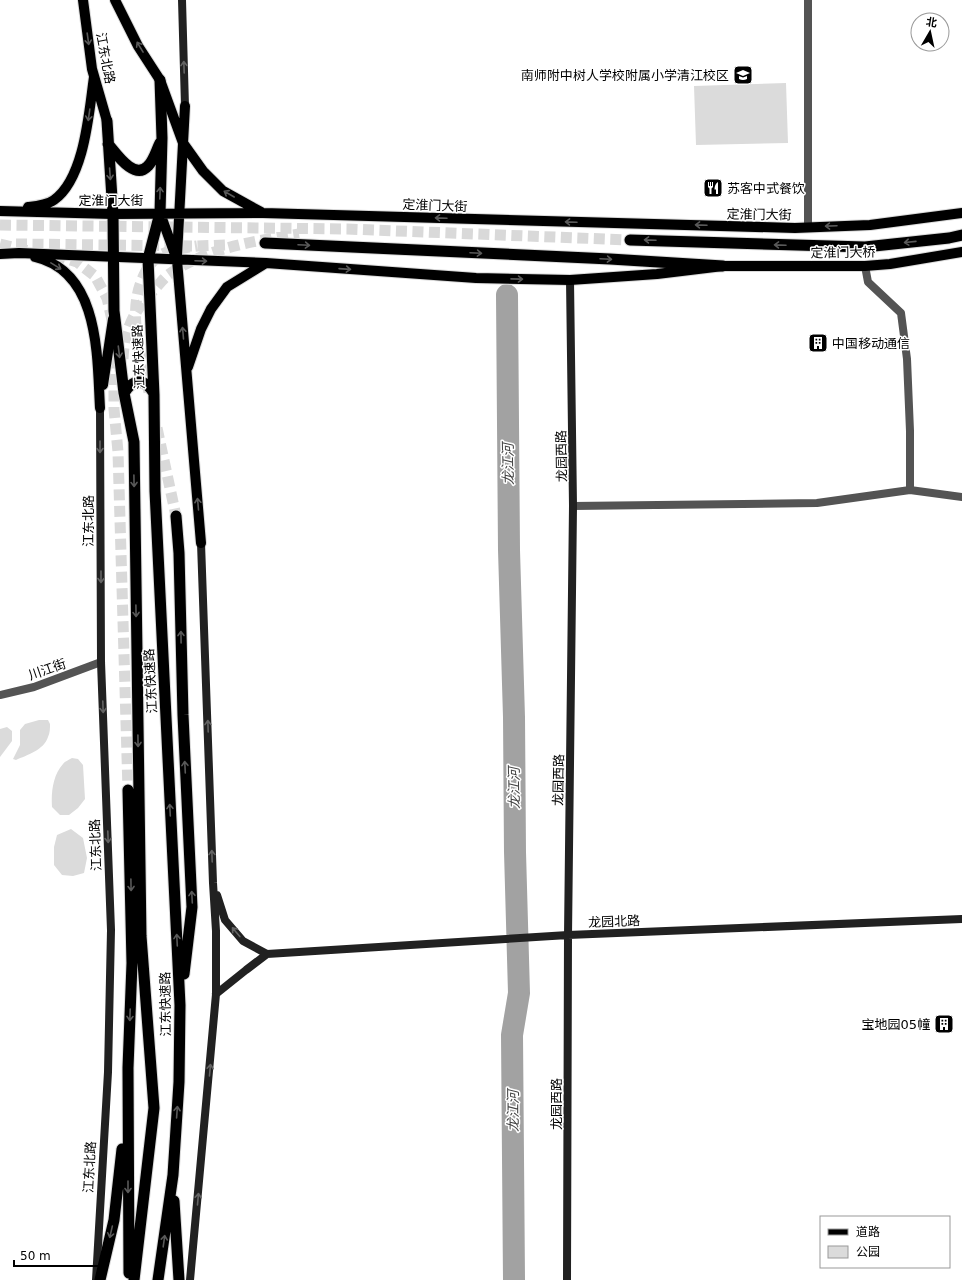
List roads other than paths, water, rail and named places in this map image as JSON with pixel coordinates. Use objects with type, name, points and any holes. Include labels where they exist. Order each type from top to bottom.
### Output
[{"type":"highway","name":"江东快速路","points":[[158,1280],[173,1175],[179,1082],[180,1005],[156,499],[148,259],[160,213],[162,138],[160,80]]},
{"type":"highway","name":"江东快速路","points":[[107,121],[113,214],[114,311],[124,393],[134,442],[141,936],[154,1108],[134,1280]]},
{"type":"highway","points":[[108,144],[123,163],[128,167],[140,170],[149,165],[162,138]]},
{"type":"highway","points":[[630,240],[865,247],[949,238],[962,235]]},
{"type":"highway","points":[[265,243],[723,266]]},
{"type":"highway","points":[[124,393],[128,386],[132,383],[144,382],[150,386],[153,392]]},
{"type":"highway","points":[[176,516],[179,553],[182,715],[192,907],[180,1005]]},
{"type":"highway","points":[[100,1280],[114,1220],[121,1158],[128,1068],[132,963],[128,790]]},
{"type":"highway","points":[[128,1068],[129,1280]]},
{"type":"highway","points":[[173,1175],[179,1280]]},
{"type":"main road","name":"江东北路","points":[[82,0],[92,69],[107,121]]},
{"type":"main road","points":[[115,0],[138,46],[160,80],[183,143],[203,171],[223,191],[263,213]]},
{"type":"main road","points":[[182,0],[185,106],[177,260],[201,543],[216,931],[216,994],[190,1280]]},
{"type":"main road","points":[[0,211],[41,206],[54,200],[66,187],[76,170],[81,154],[86,133],[94,77]]},
{"type":"main road","name":"定淮门大街","points":[[0,211],[113,214],[263,213],[808,227],[870,225]]},
{"type":"main road","points":[[160,213],[177,260]]},
{"type":"main road","name":"定淮门大桥","points":[[870,225],[962,213]]},
{"type":"main road","name":"定淮门大桥","points":[[723,266],[865,266],[890,264],[962,252]]},
{"type":"main road","points":[[19,253],[40,258],[58,267],[71,278],[85,300],[92,319],[97,355],[100,408]]},
{"type":"main road","points":[[0,254],[19,253],[266,263],[476,278],[570,280],[657,274],[723,266]]},
{"type":"main road","points":[[186,370],[201,329],[211,309],[227,287],[266,263]]},
{"type":"main road","name":"龙园西路","points":[[567,1280],[568,935],[573,506],[570,280]]},
{"type":"main road","points":[[100,408],[114,311]]},
{"type":"main road","name":"江东北路","points":[[96,1280],[108,1072],[111,930],[101,662],[100,408]]},
{"type":"main road","points":[[214,883],[226,920],[243,940],[267,954],[216,994]]},
{"type":"main road","name":"龙园北路","points":[[267,954],[568,935],[962,919]]},
{"type":"street","points":[[808,0],[808,227]]},
{"type":"street","points":[[865,266],[868,282],[901,313],[907,359],[910,431],[910,490]]},
{"type":"street","points":[[573,506],[816,503],[910,490],[962,497]]},
{"type":"street","name":"川江街","points":[[0,695],[34,686],[101,662]]},
{"type":"waterway","name":"龙江河","points":[[507,295],[509,550],[514,717],[515,852],[519,993],[512,1035],[514,1280]]},
{"type":"tunnel","points":[[0,225],[347,229],[630,240]]},
{"type":"tunnel","points":[[123,359],[125,340],[134,315],[145,300],[168,275],[198,258],[214,252],[248,243],[299,234]]},
{"type":"tunnel","points":[[0,244],[29,251]]},
{"type":"tunnel","points":[[16,244],[227,245]]},
{"type":"tunnel","points":[[149,392],[137,333],[136,304],[139,289],[147,270],[152,262],[159,256],[172,250],[197,246]]},
{"type":"tunnel","points":[[55,255],[77,262],[95,276],[107,298],[112,320]]},
{"type":"tunnel","points":[[114,341],[114,409],[118,452],[128,790]]},
{"type":"tunnel","points":[[157,428],[176,516]]},
{"type":"place","name":"南师附中树人学校附属小学清江校区","points":[[743,75]]},
{"type":"place","name":"苏客中式餐饮","points":[[713,188]]},
{"type":"place","name":"中国移动通信","points":[[818,343]]},
{"type":"place","name":"宝地园05幢","points":[[944,1024]]}]
